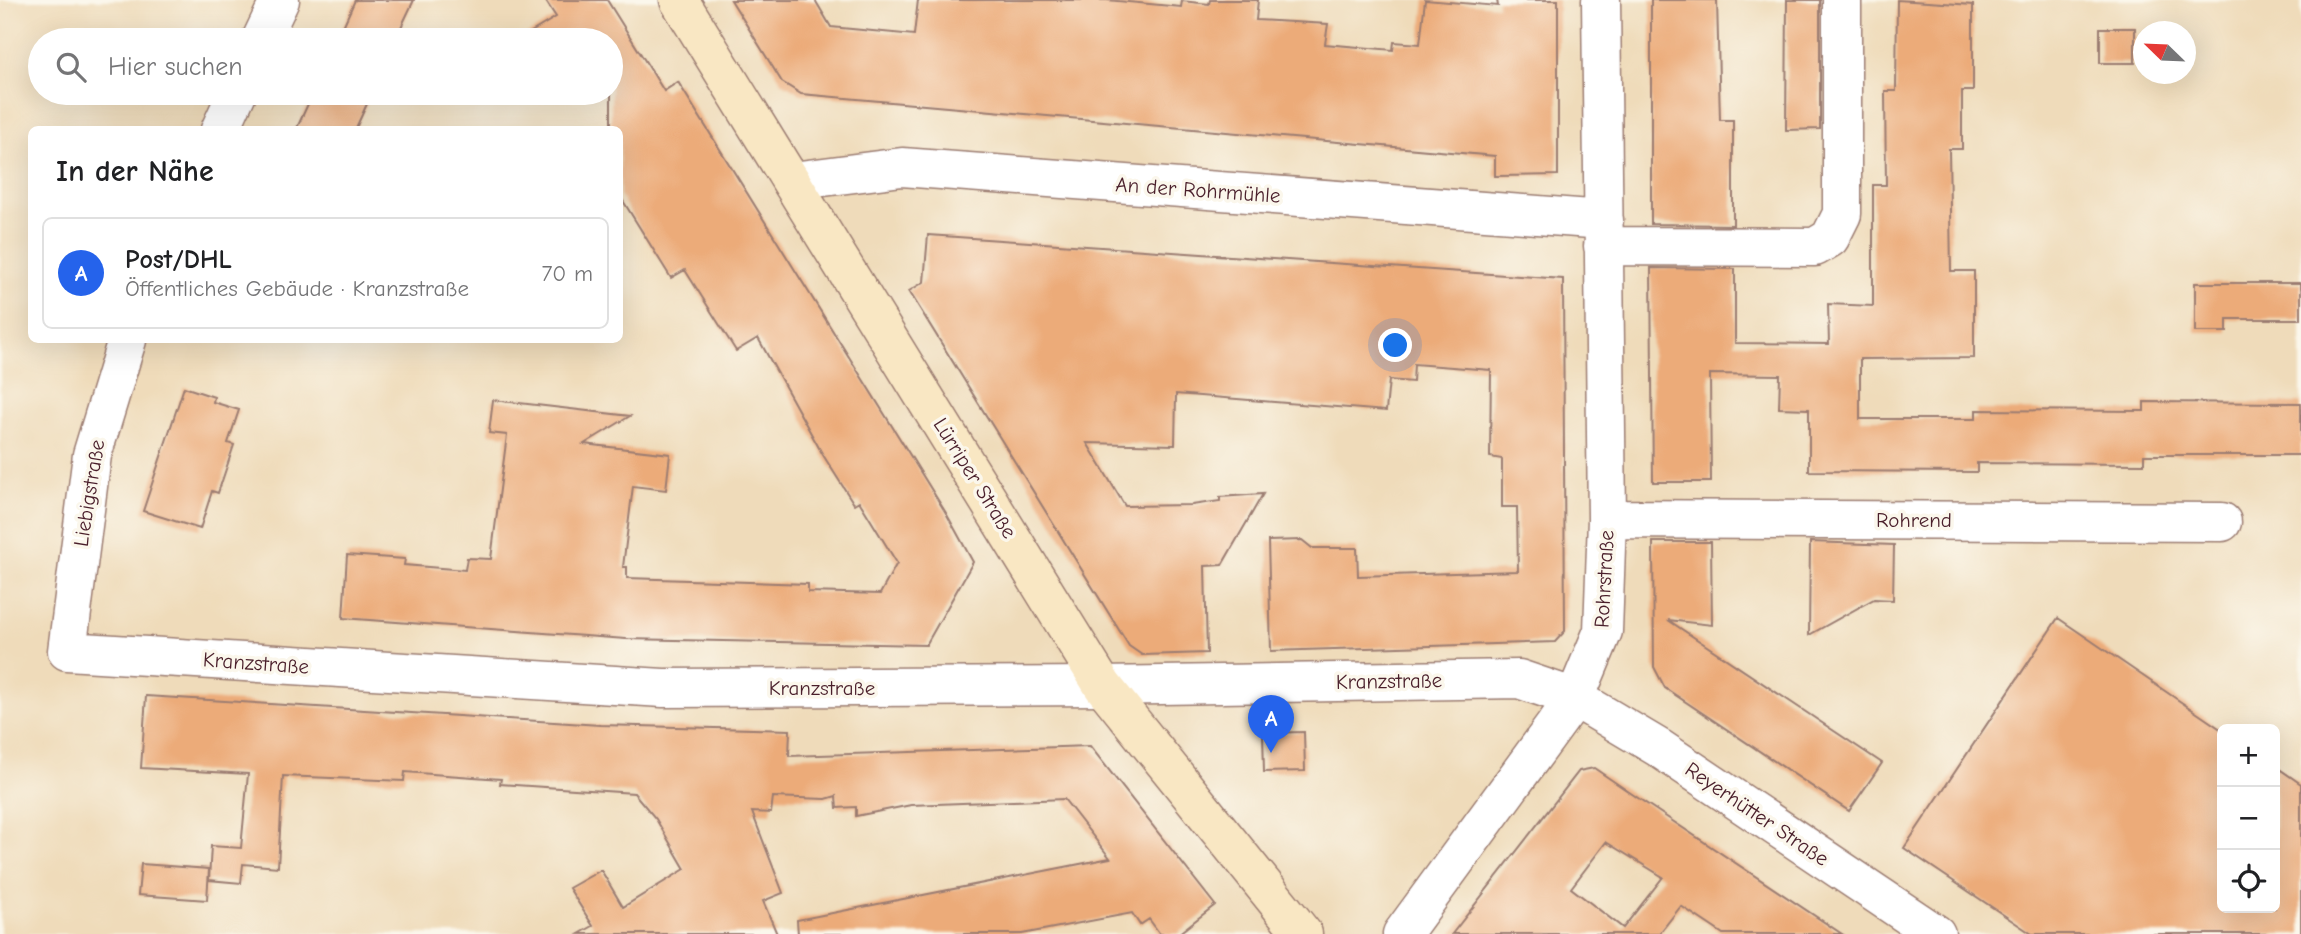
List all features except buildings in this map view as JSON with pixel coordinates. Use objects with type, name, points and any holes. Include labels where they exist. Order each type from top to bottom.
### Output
[{"type":"street","points":[[267,28],[280,0]]},
{"type":"street","name":"Lürriper Straße","points":[[679,0],[1103,686],[1303,934]]},
{"type":"street","name":"Rohrstraße","points":[[1402,934],[1575,698],[1603,631],[1607,519],[1601,0]]},
{"type":"street","points":[[1604,233],[1815,247],[1830,238],[1842,214],[1843,0]]},
{"type":"street","points":[[222,126],[231,105]]},
{"type":"street","name":"An der Rohrmühle","points":[[792,181],[902,167],[1604,233]]},
{"type":"street","name":"Liebigstraße","points":[[67,651],[92,455],[126,343]]},
{"type":"street","name":"Rohrend","points":[[1607,519],[2222,522]]},
{"type":"street","name":"Kranzstraße","points":[[67,651],[663,688],[1103,686],[1519,680],[1575,698]]},
{"type":"street","name":"Reyerhütter Straße","points":[[1575,698],[1659,748],[1936,934]]},
{"type":"place","name":"Post/DHL","points":[[1271,753]]}]
